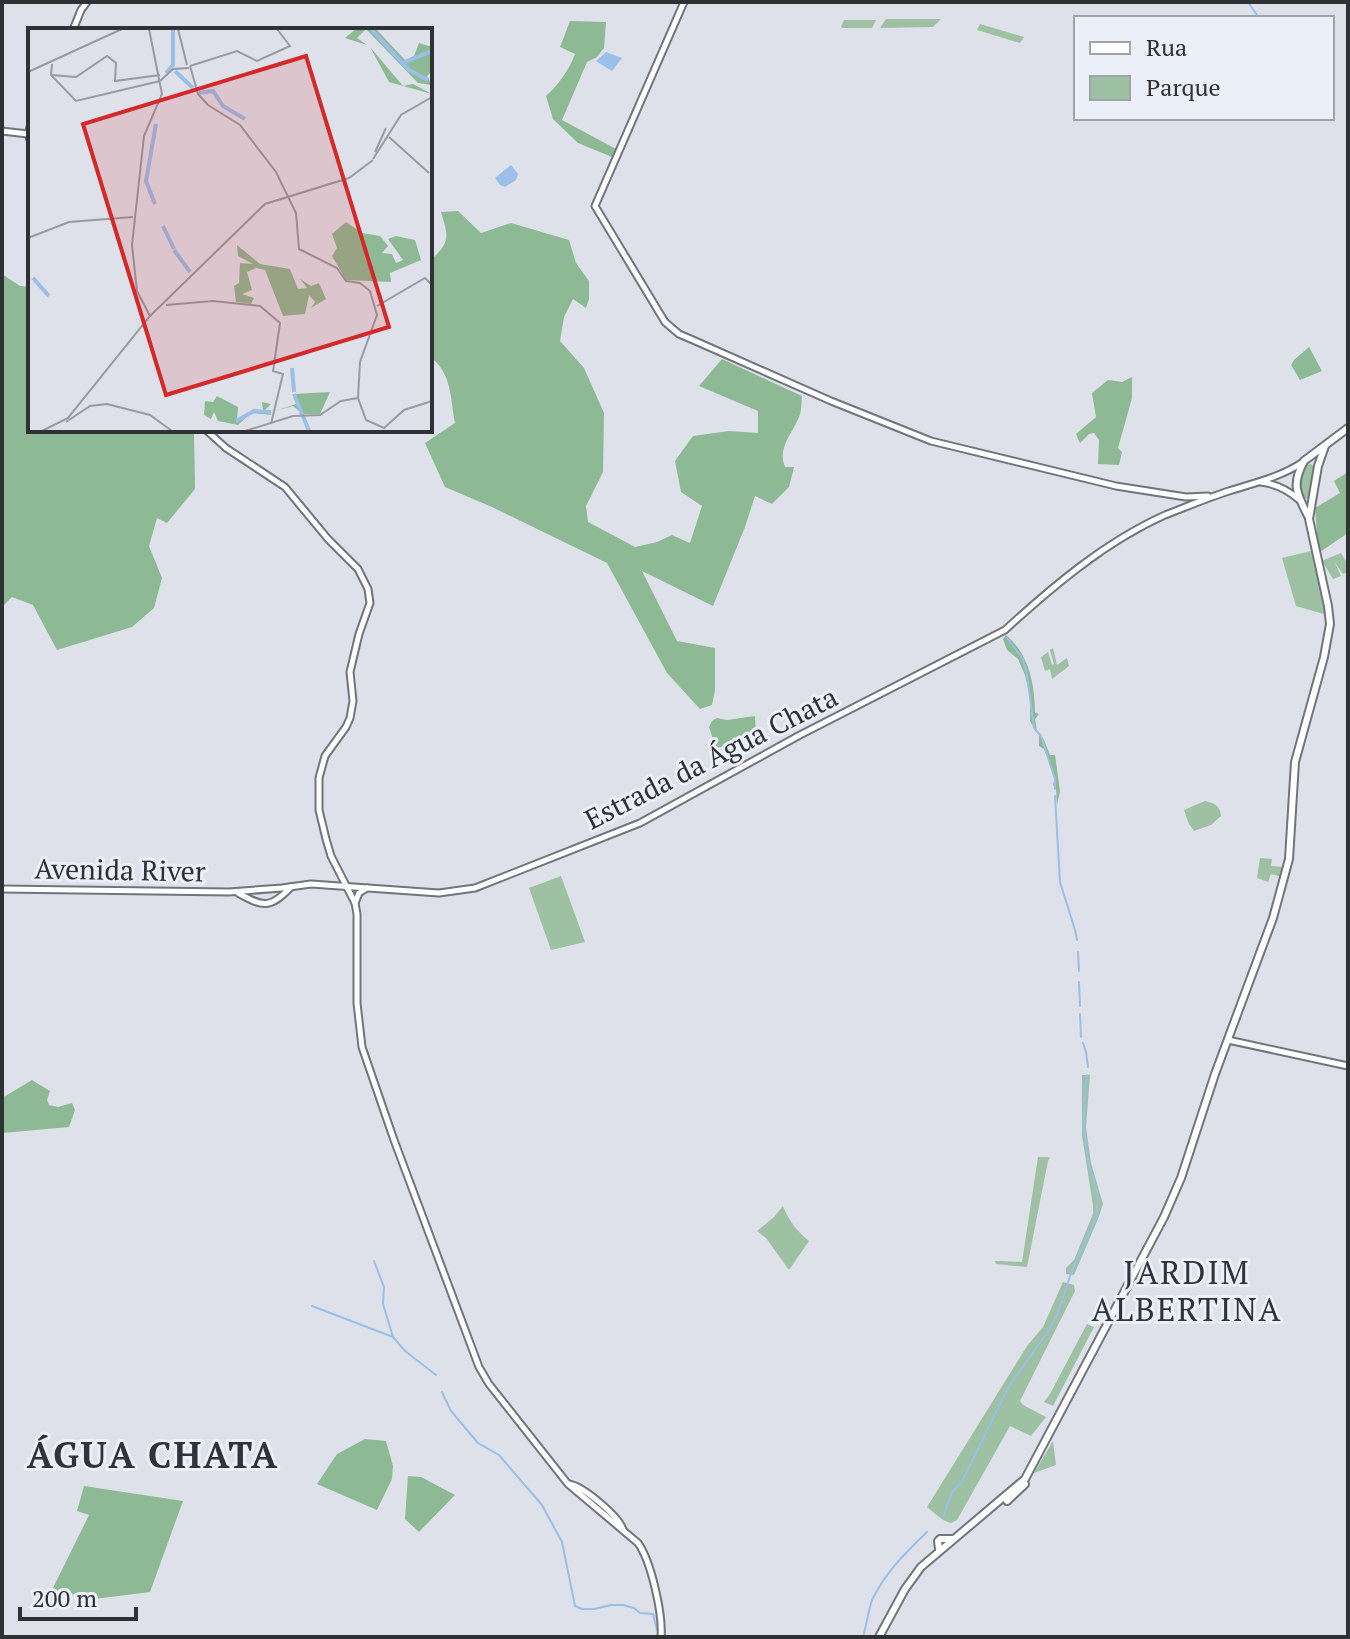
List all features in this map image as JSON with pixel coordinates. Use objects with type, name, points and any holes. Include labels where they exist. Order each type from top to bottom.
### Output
[{"type":"main road","points":[[881,1637],[914,1575],[939,1549],[1023,1483],[1164,1217],[1181,1178],[1282,888],[1289,859],[1295,762],[1329,636],[1330,615],[1309,519],[1298,499],[1296,483],[1304,461],[1348,428]]},
{"type":"main road","points":[[1309,519],[1318,466],[1325,446]]},
{"type":"main road","points":[[1304,461],[1318,466]]},
{"type":"main road","points":[[1298,499],[1311,502]]},
{"type":"main road","points":[[881,1637],[913,1579],[925,1566],[1021,1489],[1029,1479],[1057,1420]]},
{"type":"street","points":[[74,28],[87,2]]},
{"type":"street","points":[[684,2],[595,206],[665,322],[679,334],[931,441],[1116,486],[1186,497],[1217,495]]},
{"type":"street","points":[[2,131],[28,137]]},
{"type":"street","points":[[208,432],[226,448],[285,487],[328,539],[354,564],[368,589],[370,603],[350,672],[353,701],[350,718],[325,756],[319,778],[319,810],[326,839],[355,903],[358,930],[357,1003],[362,1047],[479,1367],[568,1484],[638,1543],[647,1561],[661,1614],[661,1637]]},
{"type":"street","name":"Estrada da Água Chata","points":[[347,886],[439,893],[475,888],[640,823],[800,735],[985,642],[1005,630],[1099,551],[1163,516],[1289,471],[1304,461]]},
{"type":"street","points":[[1260,481],[1275,484],[1298,499]]},
{"type":"street","points":[[331,885],[336,881],[338,871]]},
{"type":"street","name":"Avenida River","points":[[2,889],[237,892],[311,884],[347,886]]},
{"type":"street","name":"Avenida River","points":[[237,892],[266,905],[292,887]]},
{"type":"street","points":[[355,903],[359,893],[368,888]]},
{"type":"street","points":[[1228,1040],[1348,1066]]},
{"type":"green space","points":[[886,19],[941,19],[933,27],[880,28]]},
{"type":"green space","points":[[844,20],[876,20],[872,28],[843,28]]},
{"type":"green space","points":[[570,21],[606,22],[604,48],[597,57],[587,62],[562,120],[616,149],[612,157],[578,143],[553,119],[546,96],[570,66],[575,54],[560,47]]},
{"type":"green space","points":[[980,24],[1024,37],[1020,43],[977,30]]},
{"type":"green space","points":[[458,211],[481,233],[511,223],[569,240],[576,263],[589,281],[589,299],[586,308],[573,299],[564,317],[560,341],[584,368],[604,413],[603,472],[586,506],[588,522],[635,547],[672,535],[690,543],[702,506],[681,492],[675,461],[693,436],[729,431],[758,433],[758,411],[699,386],[722,359],[802,396],[800,414],[783,454],[785,467],[794,467],[789,487],[772,504],[755,496],[713,606],[642,571],[677,641],[715,648],[712,705],[700,709],[667,673],[607,563],[445,487],[425,443],[455,423],[446,378],[432,359],[432,259],[446,239],[441,212]]},
{"type":"green space","points":[[2,274],[20,286],[28,287],[28,432],[194,432],[195,489],[167,523],[157,518],[149,546],[162,578],[154,608],[132,627],[57,650],[33,605],[12,597],[2,607]]},
{"type":"green space","points":[[1309,347],[1322,371],[1300,380],[1291,365]]},
{"type":"green space","points":[[1132,377],[1132,398],[1118,448],[1122,452],[1119,465],[1098,464],[1099,440],[1094,433],[1080,443],[1076,434],[1096,417],[1092,393],[1108,380],[1122,382]]},
{"type":"green space","points":[[1306,465],[1315,467],[1309,498],[1304,499],[1300,495],[1299,480]]},
{"type":"green space","points":[[1348,472],[1348,533],[1320,552],[1315,508],[1340,493],[1334,481]]},
{"type":"green space","points":[[1311,551],[1327,615],[1296,606],[1282,558]]},
{"type":"green space","points":[[1341,553],[1348,565],[1348,572],[1343,574],[1335,563],[1341,576],[1333,579],[1322,561]]},
{"type":"green space","points":[[1006,635],[1025,661],[1032,681],[1035,713],[1039,714],[1035,719],[1037,731],[1050,755],[1055,755],[1060,791],[1057,805],[1053,785],[1055,778],[1044,749],[1039,746],[1039,735],[1030,721],[1030,696],[1025,675],[1018,659],[1007,650],[1003,639]]},
{"type":"green space","points":[[1053,648],[1057,665],[1067,658],[1069,666],[1052,679],[1050,669],[1045,671],[1041,657],[1048,652],[1054,664],[1050,650]]},
{"type":"green space","points":[[755,716],[756,739],[716,748],[709,727],[712,721],[717,718],[727,720]]},
{"type":"green space","points":[[1205,801],[1216,806],[1221,816],[1211,825],[1194,831],[1184,810]]},
{"type":"green space","points":[[1260,858],[1272,859],[1271,866],[1283,867],[1282,877],[1271,874],[1268,882],[1257,878]]},
{"type":"green space","points":[[561,876],[585,942],[551,950],[529,888]]},
{"type":"green space","points":[[1082,1075],[1090,1075],[1086,1127],[1091,1163],[1103,1204],[1074,1275],[1066,1274],[1066,1268],[1074,1260],[1093,1214],[1082,1135]]},
{"type":"green space","points":[[32,1080],[50,1091],[49,1105],[58,1107],[72,1103],[75,1110],[69,1127],[2,1133],[2,1098]]},
{"type":"green space","points":[[1038,1157],[1050,1157],[1027,1267],[996,1264],[995,1261],[1022,1262]]},
{"type":"green space","points":[[783,1206],[794,1225],[809,1241],[789,1270],[766,1238],[757,1231]]},
{"type":"green space","points":[[1063,1282],[1074,1285],[1075,1291],[1020,1401],[1046,1417],[1031,1436],[1010,1426],[957,1520],[951,1523],[943,1520],[927,1507],[1027,1346],[1043,1327]]},
{"type":"green space","points":[[1087,1324],[1094,1327],[1053,1406],[1044,1402],[1050,1394]]},
{"type":"green space","points":[[365,1439],[386,1441],[393,1466],[392,1479],[377,1510],[317,1484],[337,1454]]},
{"type":"green space","points":[[1053,1441],[1056,1465],[1034,1473]]},
{"type":"green space","points":[[408,1476],[421,1477],[455,1495],[419,1532],[405,1519]]},
{"type":"green space","points":[[84,1486],[183,1501],[150,1592],[94,1599],[67,1593],[56,1609],[51,1606],[49,1596],[89,1515],[77,1511]]},
{"type":"water","points":[[606,52],[622,58],[612,71],[596,61]]},
{"type":"water","points":[[511,165],[518,174],[516,180],[505,187],[500,185],[495,178]]},
{"type":"waterway","points":[[1248,2],[1258,16]]},
{"type":"waterway","points":[[1007,638],[1023,659],[1034,728],[1041,736],[1055,779],[1055,789]]},
{"type":"waterway","points":[[1055,796],[1060,882],[1077,940]]},
{"type":"waterway","points":[[1078,952],[1079,971]]},
{"type":"waterway","points":[[1079,982],[1080,1006]]},
{"type":"waterway","points":[[1080,1014],[1081,1037]]},
{"type":"waterway","points":[[1083,1043],[1088,1067]]},
{"type":"waterway","points":[[943,1517],[952,1492],[962,1481],[1009,1386],[1058,1313],[1071,1273],[1096,1218],[1098,1197],[1088,1160],[1084,1127],[1087,1075]]},
{"type":"waterway","points":[[374,1261],[384,1287],[383,1304],[393,1337],[405,1351],[436,1375]]},
{"type":"waterway","points":[[312,1306],[393,1337]]},
{"type":"waterway","points":[[442,1392],[451,1411],[478,1443],[499,1455],[542,1505],[562,1542],[575,1606],[582,1609],[611,1605],[634,1608],[640,1613],[653,1614],[657,1630]]},
{"type":"waterway","points":[[863,1637],[877,1590],[896,1563],[927,1532]]},
{"type":"district","name":"JARDIM ALBERTINA","points":[[1187,1292]]},
{"type":"district","name":"ÁGUA CHATA","points":[[153,1455]]}]
